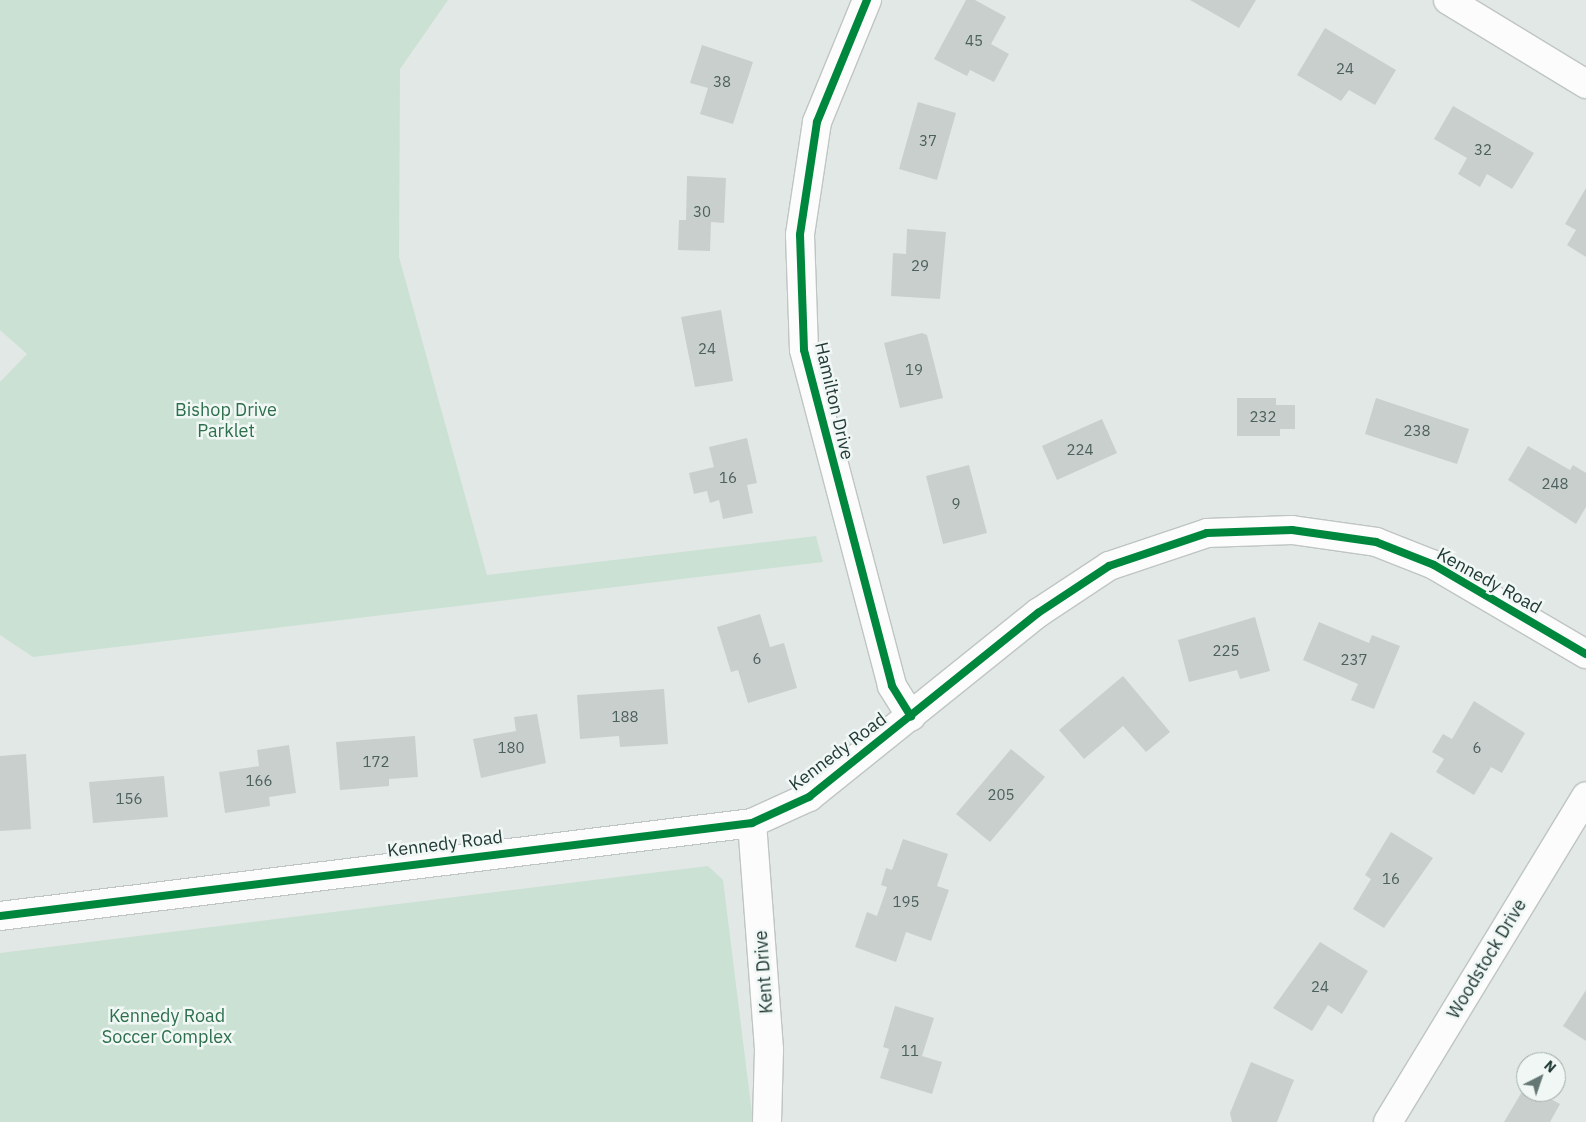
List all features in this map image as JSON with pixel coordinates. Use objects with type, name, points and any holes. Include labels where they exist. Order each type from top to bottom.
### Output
[{"type":"street","name":"Hamilton Drive","points":[[867,0],[817,122],[800,235],[804,350],[892,686],[911,716]]},
{"type":"street","points":[[1448,0],[1586,84]]},
{"type":"street","name":"Kennedy Road","points":[[0,916],[752,823],[809,797],[1038,613],[1109,566],[1207,533],[1292,530],[1376,542],[1434,565],[1586,654]]},
{"type":"street","name":"Woodstock Drive","points":[[1388,1122],[1586,796]]},
{"type":"street","name":"Kent Drive","points":[[752,823],[769,1050],[767,1122]]},
{"type":"green space","name":"Bishop Drive Parklet","points":[[0,0],[448,0],[400,69],[399,257],[487,575],[816,536],[823,562],[33,657],[0,635],[0,382],[27,354],[0,330]]},
{"type":"green space","name":"Kennedy Road Soccer Complex","points":[[708,866],[723,880],[753,1122],[0,1122],[0,953]]},
{"type":"building","points":[[966,0],[975,0],[1006,17],[991,44],[1009,54],[994,82],[970,70],[967,76],[934,59]]},
{"type":"building","points":[[1190,0],[1256,0],[1239,28]]},
{"type":"building","points":[[1325,28],[1396,70],[1375,105],[1349,90],[1341,101],[1297,75]]},
{"type":"building","points":[[702,45],[753,62],[733,124],[700,114],[708,88],[690,83]]},
{"type":"building","points":[[918,102],[956,113],[937,180],[899,169]]},
{"type":"building","points":[[1453,106],[1534,153],[1512,189],[1487,174],[1480,187],[1458,174],[1467,158],[1434,139]]},
{"type":"building","points":[[687,176],[726,178],[724,223],[711,222],[710,251],[678,250],[679,220],[686,220]]},
{"type":"building","points":[[1586,188],[1586,257],[1567,245],[1576,230],[1565,224]]},
{"type":"building","points":[[907,229],[946,232],[940,299],[891,296],[893,253],[906,254]]},
{"type":"building","points":[[721,310],[733,381],[695,387],[681,317]]},
{"type":"building","points":[[922,333],[927,335],[943,398],[900,408],[884,343]]},
{"type":"building","points":[[1237,398],[1276,398],[1276,405],[1295,405],[1295,429],[1280,429],[1280,436],[1237,436]]},
{"type":"building","points":[[1376,398],[1469,429],[1457,464],[1365,434]]},
{"type":"building","points":[[1102,419],[1117,453],[1057,480],[1042,446]]},
{"type":"building","points":[[747,438],[757,483],[747,485],[753,513],[723,519],[719,500],[710,503],[707,491],[694,494],[689,473],[714,467],[709,447]]},
{"type":"building","points":[[1528,446],[1570,470],[1573,465],[1586,473],[1586,507],[1576,524],[1508,480]]},
{"type":"building","points":[[969,465],[987,533],[943,544],[926,476]]},
{"type":"building","points":[[760,614],[770,647],[784,643],[797,688],[748,703],[738,670],[731,672],[717,627]]},
{"type":"building","points":[[1255,617],[1270,671],[1240,679],[1237,670],[1189,682],[1178,640]]},
{"type":"building","points":[[1319,622],[1369,643],[1372,635],[1400,646],[1374,709],[1351,700],[1358,684],[1303,660]]},
{"type":"building","points":[[1123,676],[1170,732],[1146,752],[1123,726],[1084,759],[1059,730]]},
{"type":"building","points":[[664,689],[668,744],[620,747],[619,736],[580,739],[577,695]]},
{"type":"building","points":[[1474,701],[1525,733],[1502,773],[1491,767],[1474,795],[1436,772],[1444,759],[1432,752],[1443,734],[1452,739]]},
{"type":"building","points":[[537,714],[546,763],[481,778],[473,739],[516,731],[514,717]]},
{"type":"building","points":[[415,736],[418,777],[389,779],[389,786],[340,790],[336,742]]},
{"type":"building","points":[[289,745],[296,793],[269,797],[270,806],[225,813],[219,772],[259,766],[257,750]]},
{"type":"building","points":[[1011,749],[1045,777],[990,842],[956,814]]},
{"type":"building","points":[[26,754],[31,829],[0,831],[0,756]]},
{"type":"building","points":[[164,776],[168,817],[93,823],[89,782]]},
{"type":"building","points":[[1391,832],[1433,858],[1384,928],[1353,909],[1371,879],[1365,875]]},
{"type":"building","points":[[903,839],[948,854],[937,886],[949,890],[931,941],[906,932],[896,962],[855,947],[867,912],[877,916],[887,887],[881,885],[886,868],[892,870]]},
{"type":"building","points":[[1320,942],[1368,971],[1342,1014],[1328,1005],[1312,1031],[1273,1008]]},
{"type":"building","points":[[1586,990],[1586,1041],[1563,1026]]},
{"type":"building","points":[[895,1006],[934,1018],[922,1056],[942,1062],[932,1094],[880,1078],[889,1049],[883,1047]]},
{"type":"building","points":[[1251,1062],[1294,1080],[1277,1122],[1232,1122],[1230,1113]]},
{"type":"building","points":[[1516,1102],[1556,1102],[1560,1104],[1550,1122],[1504,1122]]},
{"type":"cycle path","points":[[867,0],[817,122],[800,235],[804,350],[892,686],[911,716]]},
{"type":"cycle path","points":[[0,916],[752,823],[809,797],[1038,613],[1109,566],[1207,533],[1292,530],[1376,542],[1434,565],[1586,654]]}]
